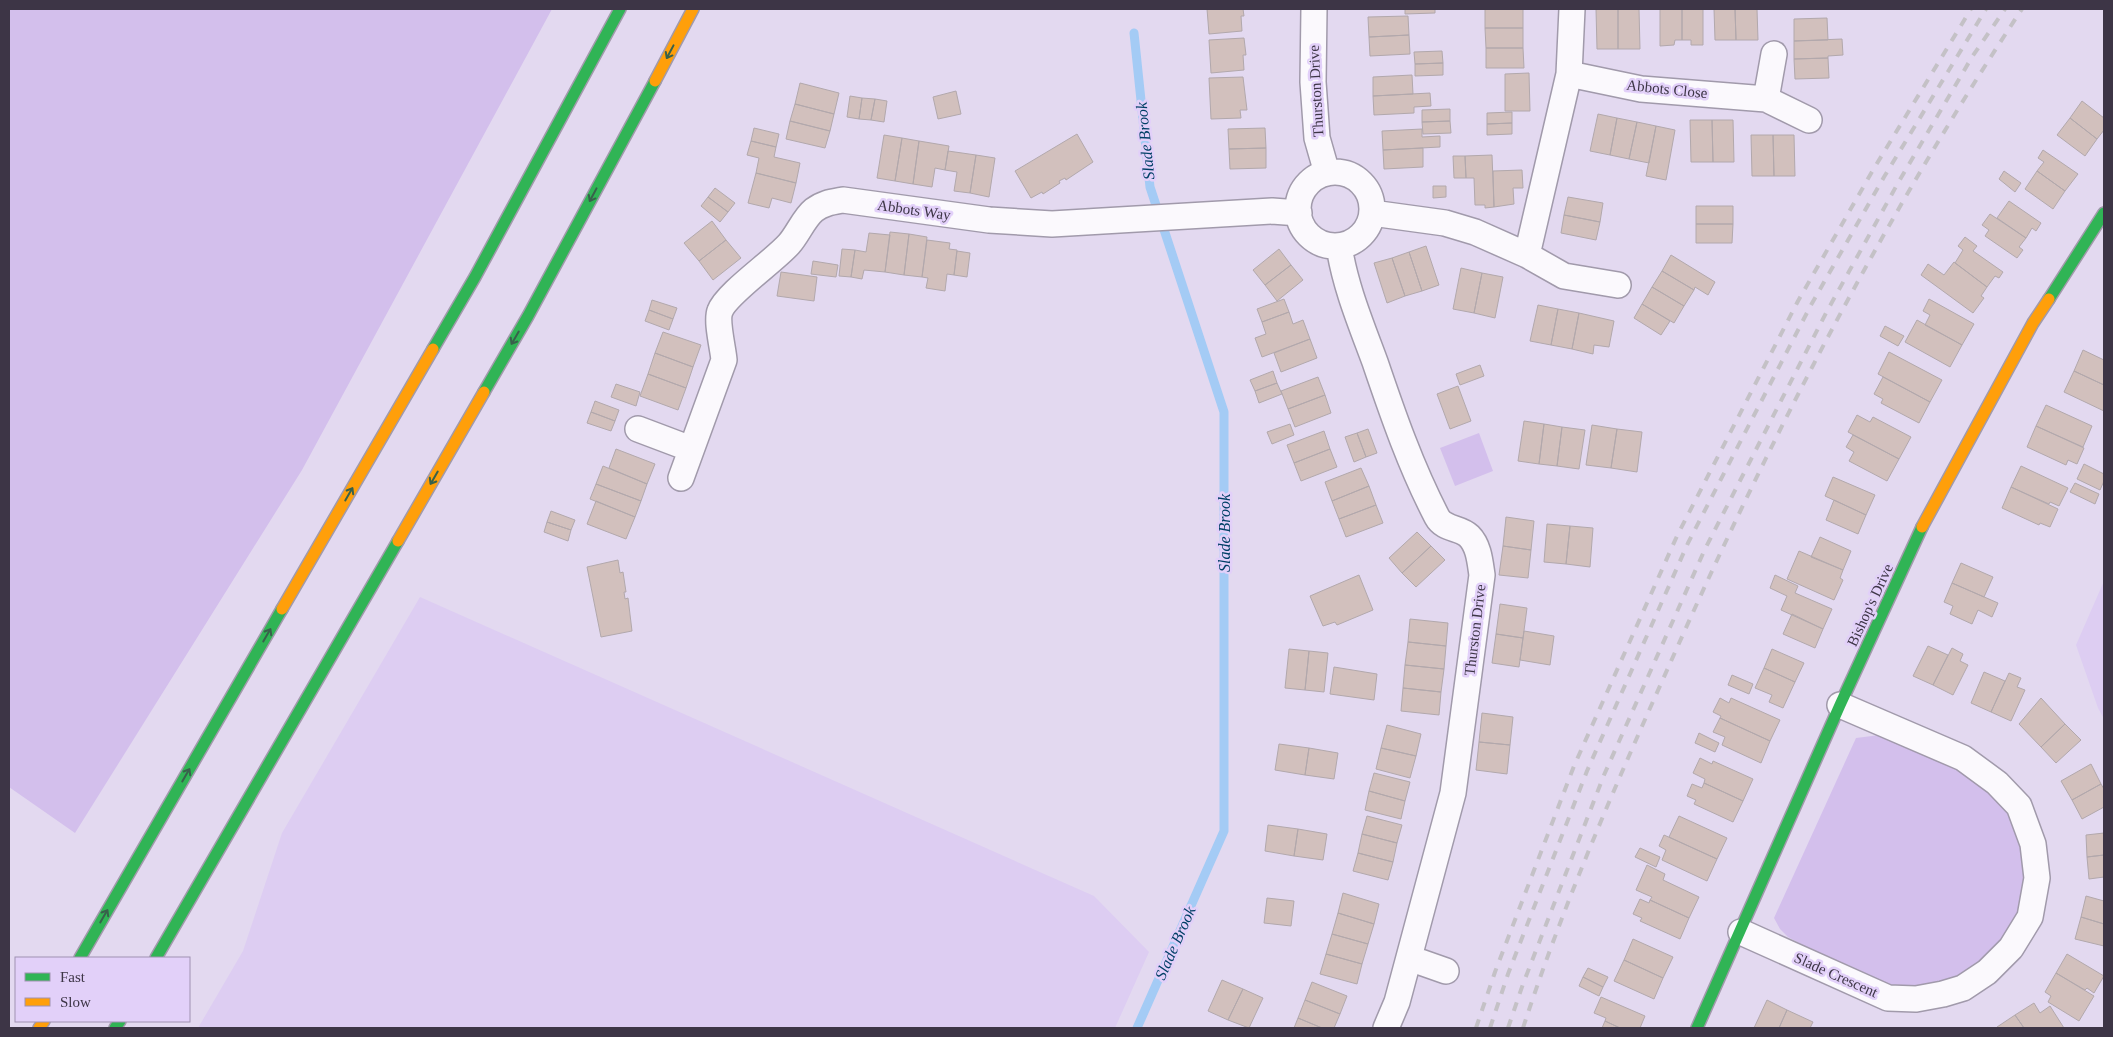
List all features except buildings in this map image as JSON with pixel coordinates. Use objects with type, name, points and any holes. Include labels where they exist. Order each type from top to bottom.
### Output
[{"type":"main road","points":[[81,957],[474,278],[620,9]]},
{"type":"main road","points":[[157,957],[528,316],[693,9]]},
{"type":"main road","name":"Bishop's Drive","points":[[1697,1028],[1840,705],[1931,508],[2033,323],[2104,214]]},
{"type":"street","name":"Thurston Drive","points":[[1314,9],[1313,82],[1318,138],[1327,173]]},
{"type":"street","points":[[1526,256],[1569,74],[1572,9]]},
{"type":"street","points":[[1766,99],[1774,54]]},
{"type":"street","name":"Abbots Close","points":[[1569,74],[1641,89],[1766,99],[1809,120]]},
{"type":"street","points":[[1340,172],[1360,182],[1369,197],[1372,213],[1369,225],[1362,235],[1353,242],[1339,246],[1319,242],[1310,236],[1303,227],[1298,214],[1302,193],[1318,176],[1327,173],[1340,172]]},
{"type":"street","name":"Abbots Way","points":[[681,478],[724,360],[723,341],[719,329],[720,311],[730,297],[789,244],[812,211],[825,203],[843,200],[988,220],[1052,224],[1272,211],[1298,214]]},
{"type":"street","points":[[1372,213],[1445,223],[1475,232],[1564,276],[1618,285]]},
{"type":"street","name":"Thurston Drive","points":[[1339,246],[1343,274],[1354,306],[1406,449],[1422,487],[1439,520],[1448,528],[1469,536],[1478,552],[1482,575],[1453,793],[1397,1002],[1386,1028]]},
{"type":"street","points":[[638,428],[692,449]]},
{"type":"street","name":"Slade Crescent","points":[[1741,932],[1888,998],[1916,999],[1964,988],[1987,972],[2011,948],[2030,917],[2037,878],[2033,844],[2019,806],[1998,783],[1963,758],[1840,705]]},
{"type":"street","points":[[1409,958],[1446,971]]},
{"type":"shaded area","points":[[9,9],[552,9],[302,470],[75,833],[9,787]]},
{"type":"shaded area","points":[[1479,433],[1493,471],[1455,486],[1440,448]]},
{"type":"shaded area","points":[[2104,581],[2104,719],[2098,708],[2076,645]]},
{"type":"shaded area","points":[[420,597],[1094,896],[1149,952],[1115,1028],[198,1028],[243,951],[282,833]]},
{"type":"shaded area","points":[[1880,735],[1945,764],[1975,781],[1989,792],[2001,804],[2014,822],[2025,864],[2024,886],[2019,907],[2011,927],[1999,945],[1984,961],[1967,972],[1917,987],[1907,988],[1883,984],[1855,973],[1788,937],[1780,929],[1774,918],[1856,738]]},
{"type":"waterway","name":"Slade Brook","points":[[1134,33],[1150,187],[1224,412],[1224,831],[1137,1028]]},
{"type":"railway","points":[[1476,1028],[1495,972],[1574,766],[1677,536],[1798,301],[1873,170],[1971,9]]},
{"type":"railway","points":[[1490,1028],[1508,974],[1587,771],[1688,543],[1811,305],[1884,177],[1986,9]]},
{"type":"railway","points":[[1508,1028],[1523,984],[1604,775],[1705,549],[1826,313],[1898,183],[1972,57],[2005,9]]},
{"type":"railway","points":[[1523,1028],[1572,891],[1609,801],[1707,583],[1788,414],[1876,249],[1971,88],[2022,9]]},
{"type":"traffic: fast","points":[[433,349],[475,277],[620,9]]},
{"type":"traffic: fast","points":[[484,392],[528,316],[655,81]]},
{"type":"traffic: fast","points":[[2049,299],[2104,213]]},
{"type":"traffic: fast","points":[[1697,1028],[1840,705],[1922,527]]},
{"type":"traffic: fast","points":[[157,957],[398,541]]},
{"type":"traffic: fast","points":[[81,957],[282,609]]},
{"type":"traffic: fast","points":[[115,1028],[119,1022]]},
{"type":"traffic: slow","points":[[655,81],[693,9]]},
{"type":"traffic: slow","points":[[1922,527],[2033,323],[2049,299]]},
{"type":"traffic: slow","points":[[282,609],[433,349]]},
{"type":"traffic: slow","points":[[398,541],[484,392]]},
{"type":"traffic: slow","points":[[39,1028],[43,1022]]}]
